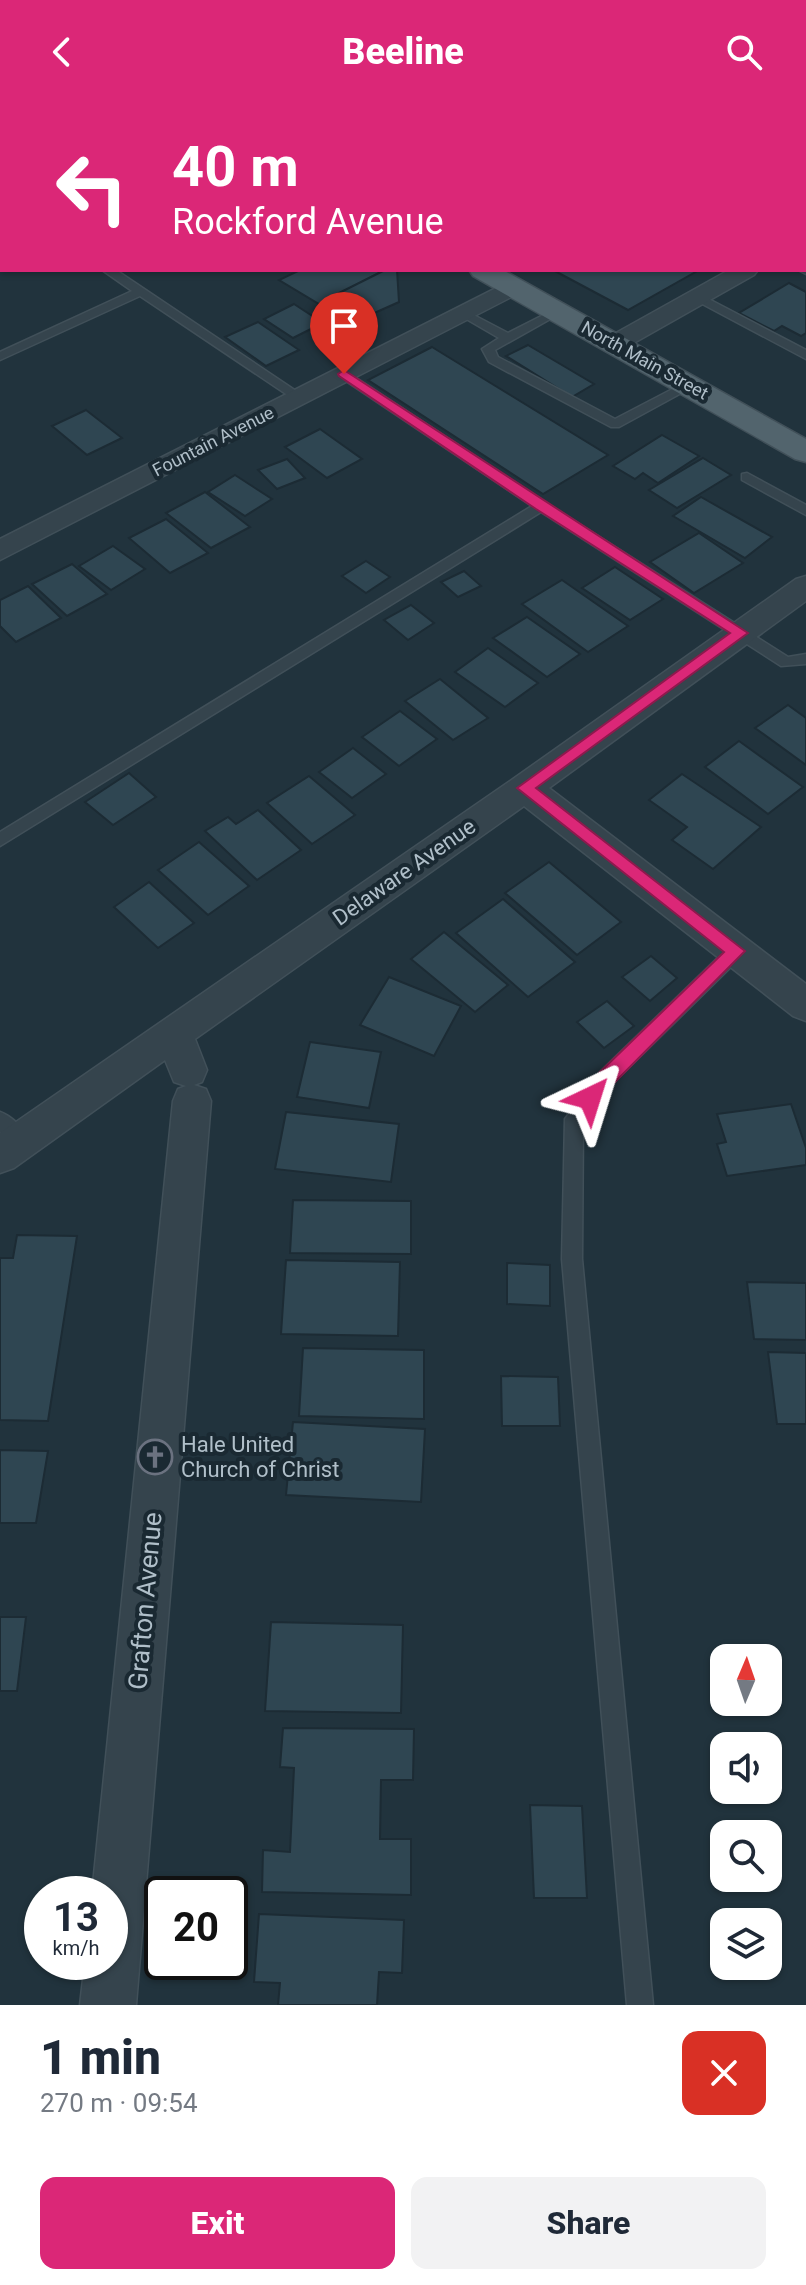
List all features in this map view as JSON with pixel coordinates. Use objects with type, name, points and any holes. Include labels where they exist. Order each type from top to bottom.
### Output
[{"type":"main road","name":"North Main Street","points":[[486,272],[806,452]]},
{"type":"street","points":[[616,343],[742,272]]},
{"type":"street","name":"Fountain Avenue","points":[[0,551],[512,287]]},
{"type":"street","name":"Delaware Avenue","points":[[7,1138],[174,1034],[806,586]]},
{"type":"street","points":[[525,788],[806,1005]]},
{"type":"street","name":"Grafton Avenue","points":[[108,2005],[190,1085],[174,1034]]},
{"type":"lane","points":[[111,272],[299,397]]},
{"type":"lane","points":[[0,356],[140,292]]},
{"type":"lane","points":[[697,297],[806,355]]},
{"type":"lane","points":[[557,311],[488,349],[493,359],[615,424],[690,385]]},
{"type":"lane","points":[[462,313],[508,338]]},
{"type":"lane","points":[[344,374],[541,506],[786,662],[806,659]]},
{"type":"lane","points":[[747,477],[806,511]]},
{"type":"lane","points":[[0,840],[541,506]]},
{"type":"lane","points":[[640,2005],[572,1259],[574,1119],[606,1078],[736,951]]},
{"type":"building","points":[[296,272],[381,272],[319,304],[279,280]]},
{"type":"building","points":[[381,272],[397,272],[399,302],[361,319],[331,297]]},
{"type":"building","points":[[557,272],[695,272],[628,310]]},
{"type":"building","points":[[789,283],[806,292],[806,333],[801,336],[782,326],[774,331],[739,313]]},
{"type":"building","points":[[294,304],[323,323],[293,338],[264,319]]},
{"type":"building","points":[[258,322],[299,350],[266,366],[225,337]]},
{"type":"building","points":[[528,345],[594,384],[572,397],[506,356]]},
{"type":"building","points":[[432,347],[608,455],[543,494],[368,380]]},
{"type":"building","points":[[86,410],[122,438],[87,455],[52,426]]},
{"type":"building","points":[[320,429],[362,459],[327,478],[285,447]]},
{"type":"building","points":[[662,435],[699,456],[658,483],[643,473],[635,479],[613,466]]},
{"type":"building","points":[[703,458],[731,475],[677,508],[649,490]]},
{"type":"building","points":[[287,459],[305,478],[277,489],[258,470]]},
{"type":"building","points":[[235,475],[272,499],[245,516],[208,492]]},
{"type":"building","points":[[205,492],[250,527],[211,548],[166,513]]},
{"type":"building","points":[[701,497],[772,537],[745,558],[673,516]]},
{"type":"building","points":[[166,519],[208,553],[170,573],[129,538]]},
{"type":"building","points":[[699,533],[743,563],[694,593],[650,562]]},
{"type":"building","points":[[113,546],[145,569],[111,590],[79,566]]},
{"type":"building","points":[[366,561],[390,577],[366,593],[342,576]]},
{"type":"building","points":[[72,564],[107,594],[67,616],[32,584]]},
{"type":"building","points":[[615,567],[663,599],[630,620],[582,588]]},
{"type":"building","points":[[464,571],[481,586],[458,597],[441,582]]},
{"type":"building","points":[[562,580],[628,626],[588,652],[522,604]]},
{"type":"building","points":[[28,586],[61,618],[16,642],[0,626],[0,600]]},
{"type":"building","points":[[411,605],[434,623],[408,640],[384,620]]},
{"type":"building","points":[[527,617],[580,654],[547,677],[493,638]]},
{"type":"building","points":[[488,648],[538,683],[505,707],[455,672]]},
{"type":"building","points":[[440,679],[488,718],[453,740],[405,701]]},
{"type":"building","points":[[788,705],[806,718],[806,765],[755,728]]},
{"type":"building","points":[[400,711],[437,739],[399,766],[362,737]]},
{"type":"building","points":[[739,741],[803,787],[768,814],[705,767]]},
{"type":"building","points":[[353,748],[386,774],[352,798],[319,772]]},
{"type":"building","points":[[129,773],[156,797],[113,825],[85,802]]},
{"type":"building","points":[[682,774],[761,827],[713,869],[672,840],[687,827],[649,800]]},
{"type":"building","points":[[309,776],[355,815],[312,844],[267,803]]},
{"type":"building","points":[[258,810],[301,850],[257,880],[205,831],[228,817],[236,824]]},
{"type":"building","points":[[199,842],[249,886],[208,915],[158,870]]},
{"type":"building","points":[[549,862],[621,922],[577,955],[505,893]]},
{"type":"building","points":[[149,882],[194,923],[158,948],[114,907]]},
{"type":"building","points":[[503,899],[575,962],[528,997],[456,933]]},
{"type":"building","points":[[444,932],[508,985],[475,1012],[411,959]]},
{"type":"building","points":[[651,956],[677,978],[650,1001],[622,977]]},
{"type":"building","points":[[389,977],[461,1006],[434,1056],[360,1025]]},
{"type":"building","points":[[607,1001],[634,1026],[604,1048],[577,1022]]},
{"type":"building","points":[[310,1042],[381,1052],[369,1108],[297,1097]]},
{"type":"building","points":[[791,1104],[806,1148],[806,1165],[727,1176],[717,1144],[726,1142],[717,1114]]},
{"type":"building","points":[[286,1112],[399,1124],[391,1182],[275,1169]]},
{"type":"building","points":[[293,1200],[411,1201],[411,1254],[290,1253]]},
{"type":"building","points":[[17,1235],[77,1236],[48,1421],[0,1420],[0,1258],[13,1258]]},
{"type":"building","points":[[286,1260],[400,1262],[398,1336],[281,1334]]},
{"type":"building","points":[[507,1263],[550,1265],[550,1306],[507,1304]]},
{"type":"building","points":[[747,1282],[806,1283],[806,1340],[754,1339]]},
{"type":"building","points":[[303,1348],[424,1350],[424,1419],[299,1416]]},
{"type":"building","points":[[768,1352],[806,1353],[806,1424],[777,1424]]},
{"type":"building","points":[[501,1376],[558,1377],[560,1426],[502,1426]]},
{"type":"building","points":[[293,1422],[425,1429],[421,1502],[286,1495]]},
{"type":"building","points":[[0,1450],[48,1451],[36,1523],[0,1523]]},
{"type":"building","points":[[0,1617],[26,1617],[17,1691],[0,1691]]},
{"type":"building","points":[[271,1622],[403,1625],[401,1713],[265,1711]]},
{"type":"building","points":[[283,1728],[414,1729],[413,1780],[381,1780],[380,1839],[411,1839],[411,1895],[262,1892],[263,1850],[290,1852],[294,1768],[280,1767]]},
{"type":"building","points":[[530,1805],[582,1806],[587,1898],[534,1898]]},
{"type":"building","points":[[259,1914],[404,1920],[402,1973],[379,1972],[377,2005],[278,2005],[280,1983],[254,1982]]},
{"type":"place","name":"Hale United Church of Christ","points":[[155,1457]]},
{"type":"route","points":[[344,374],[541,506],[740,633],[525,788],[736,951],[606,1078],[590,1098]]}]
